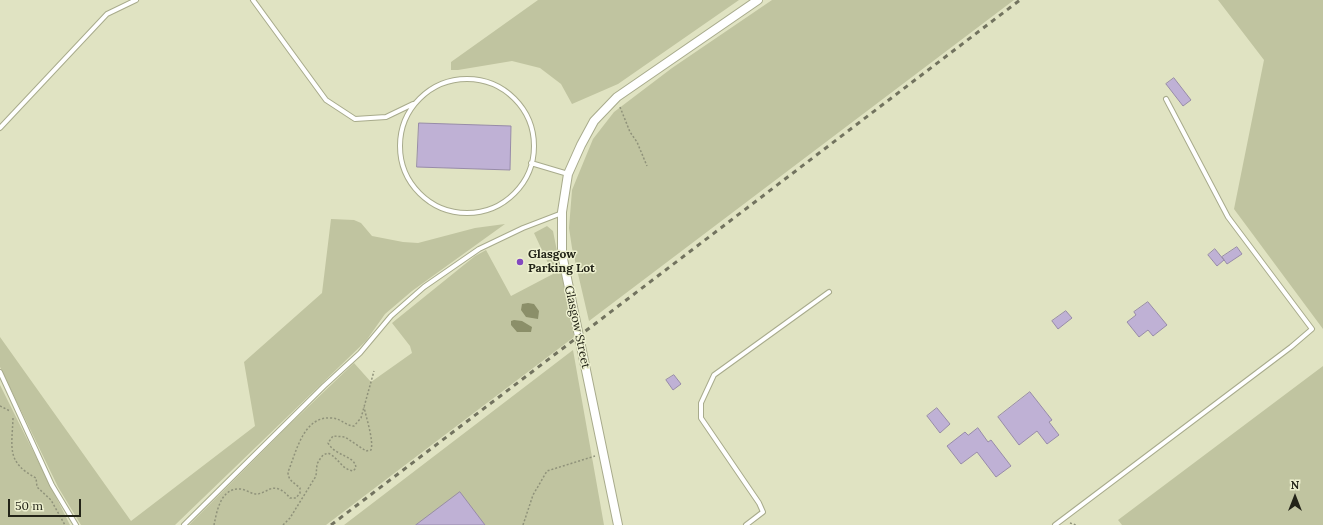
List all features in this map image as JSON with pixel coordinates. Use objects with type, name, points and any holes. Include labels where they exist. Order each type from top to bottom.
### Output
[{"type":"street","name":"Glasgow Street","points":[[618,525],[562,254],[562,212],[568,174],[594,121],[617,97],[758,0]]},
{"type":"lane","points":[[0,128],[107,14],[136,0]]},
{"type":"lane","points":[[253,0],[326,100],[356,118],[386,117],[415,103]]},
{"type":"lane","points":[[465,78],[488,81],[509,92],[524,110],[533,131],[534,154],[531,163],[527,177],[514,194],[497,206],[477,212],[456,212],[436,206],[418,193],[406,176],[400,156],[400,134],[408,112],[422,94],[442,82],[465,78]]},
{"type":"lane","points":[[1055,525],[1312,329],[1228,217],[1166,100]]},
{"type":"lane","points":[[531,163],[568,174]]},
{"type":"lane","points":[[184,525],[324,386],[360,353],[391,316],[424,287],[479,249],[523,228],[562,212]]},
{"type":"lane","points":[[746,525],[763,512],[759,503],[701,418],[702,403],[714,375],[829,292]]},
{"type":"lane","points":[[0,372],[52,485],[76,525]]},
{"type":"path","points":[[617,97],[630,132],[637,142],[647,166]]},
{"type":"path","points":[[214,525],[220,502],[225,494],[233,490],[241,489],[257,494],[271,488],[278,488],[286,492],[290,498],[296,498],[300,493],[300,488],[288,477],[288,472],[300,441],[308,429],[318,420],[330,418],[339,419],[349,426],[354,426],[361,418],[374,371]]},
{"type":"path","points":[[0,406],[10,410],[13,415],[12,445],[14,458],[26,473],[36,478],[37,487],[51,500],[65,525]]},
{"type":"path","points":[[283,525],[290,518],[316,476],[317,464],[323,455],[328,453],[334,456],[344,468],[348,470],[353,471],[356,468],[356,464],[352,459],[342,456],[331,449],[328,443],[334,436],[345,437],[366,451],[371,450],[372,440],[364,407]]},
{"type":"path","points":[[523,525],[533,495],[547,471],[574,461],[603,453]]},
{"type":"shaded area","points":[[538,0],[739,0],[618,84],[572,104],[561,84],[540,68],[512,61],[451,70],[451,62]]},
{"type":"shaded area","points":[[772,0],[1014,0],[589,321],[572,248],[569,228],[572,190],[593,139],[614,112],[672,68]]},
{"type":"shaded area","points":[[1218,0],[1323,0],[1323,329],[1234,209],[1264,60]]},
{"type":"shaded area","points":[[331,219],[354,220],[361,223],[372,236],[403,242],[418,243],[475,228],[505,224],[412,291],[385,314],[366,341],[175,525],[81,525],[58,487],[0,367],[0,337],[131,521],[255,426],[244,362],[322,293]]},
{"type":"shaded area","points":[[547,226],[553,231],[574,337],[326,525],[189,525],[287,427],[354,363],[371,382],[412,353],[410,346],[392,323],[475,256],[486,250],[511,296],[553,274],[534,233]]},
{"type":"shaded area","points":[[522,304],[534,304],[539,311],[538,319],[526,317],[521,310]]},
{"type":"shaded area","points":[[511,321],[522,321],[532,327],[531,332],[517,332],[511,325]]},
{"type":"shaded area","points":[[573,350],[604,525],[344,525]]},
{"type":"shaded area","points":[[1323,366],[1323,525],[1122,525],[1118,520]]},
{"type":"shaded area","points":[[0,385],[70,525],[0,525]]},
{"type":"building","points":[[1174,78],[1191,100],[1183,106],[1166,84]]},
{"type":"building","points":[[419,123],[511,126],[510,170],[417,167]]},
{"type":"building","points":[[1237,247],[1242,254],[1227,264],[1222,257]]},
{"type":"building","points":[[1215,249],[1224,260],[1217,266],[1208,255]]},
{"type":"building","points":[[1148,302],[1167,325],[1153,336],[1148,330],[1139,337],[1127,322],[1136,315],[1134,312]]},
{"type":"building","points":[[1066,311],[1072,318],[1058,329],[1052,321]]},
{"type":"building","points":[[674,375],[681,384],[673,390],[666,380]]},
{"type":"building","points":[[1030,392],[1052,420],[1049,422],[1059,435],[1047,444],[1037,431],[1019,445],[998,417]]},
{"type":"building","points":[[937,408],[950,424],[940,433],[927,416]]},
{"type":"building","points":[[978,428],[988,442],[991,440],[1011,466],[996,477],[977,452],[961,464],[947,446],[965,432],[968,435]]},
{"type":"building","points":[[460,492],[485,525],[416,525]]},
{"type":"railway","points":[[331,525],[1020,0]]},
{"type":"place","name":"Glasgow Parking Lot","points":[[520,262]]}]
